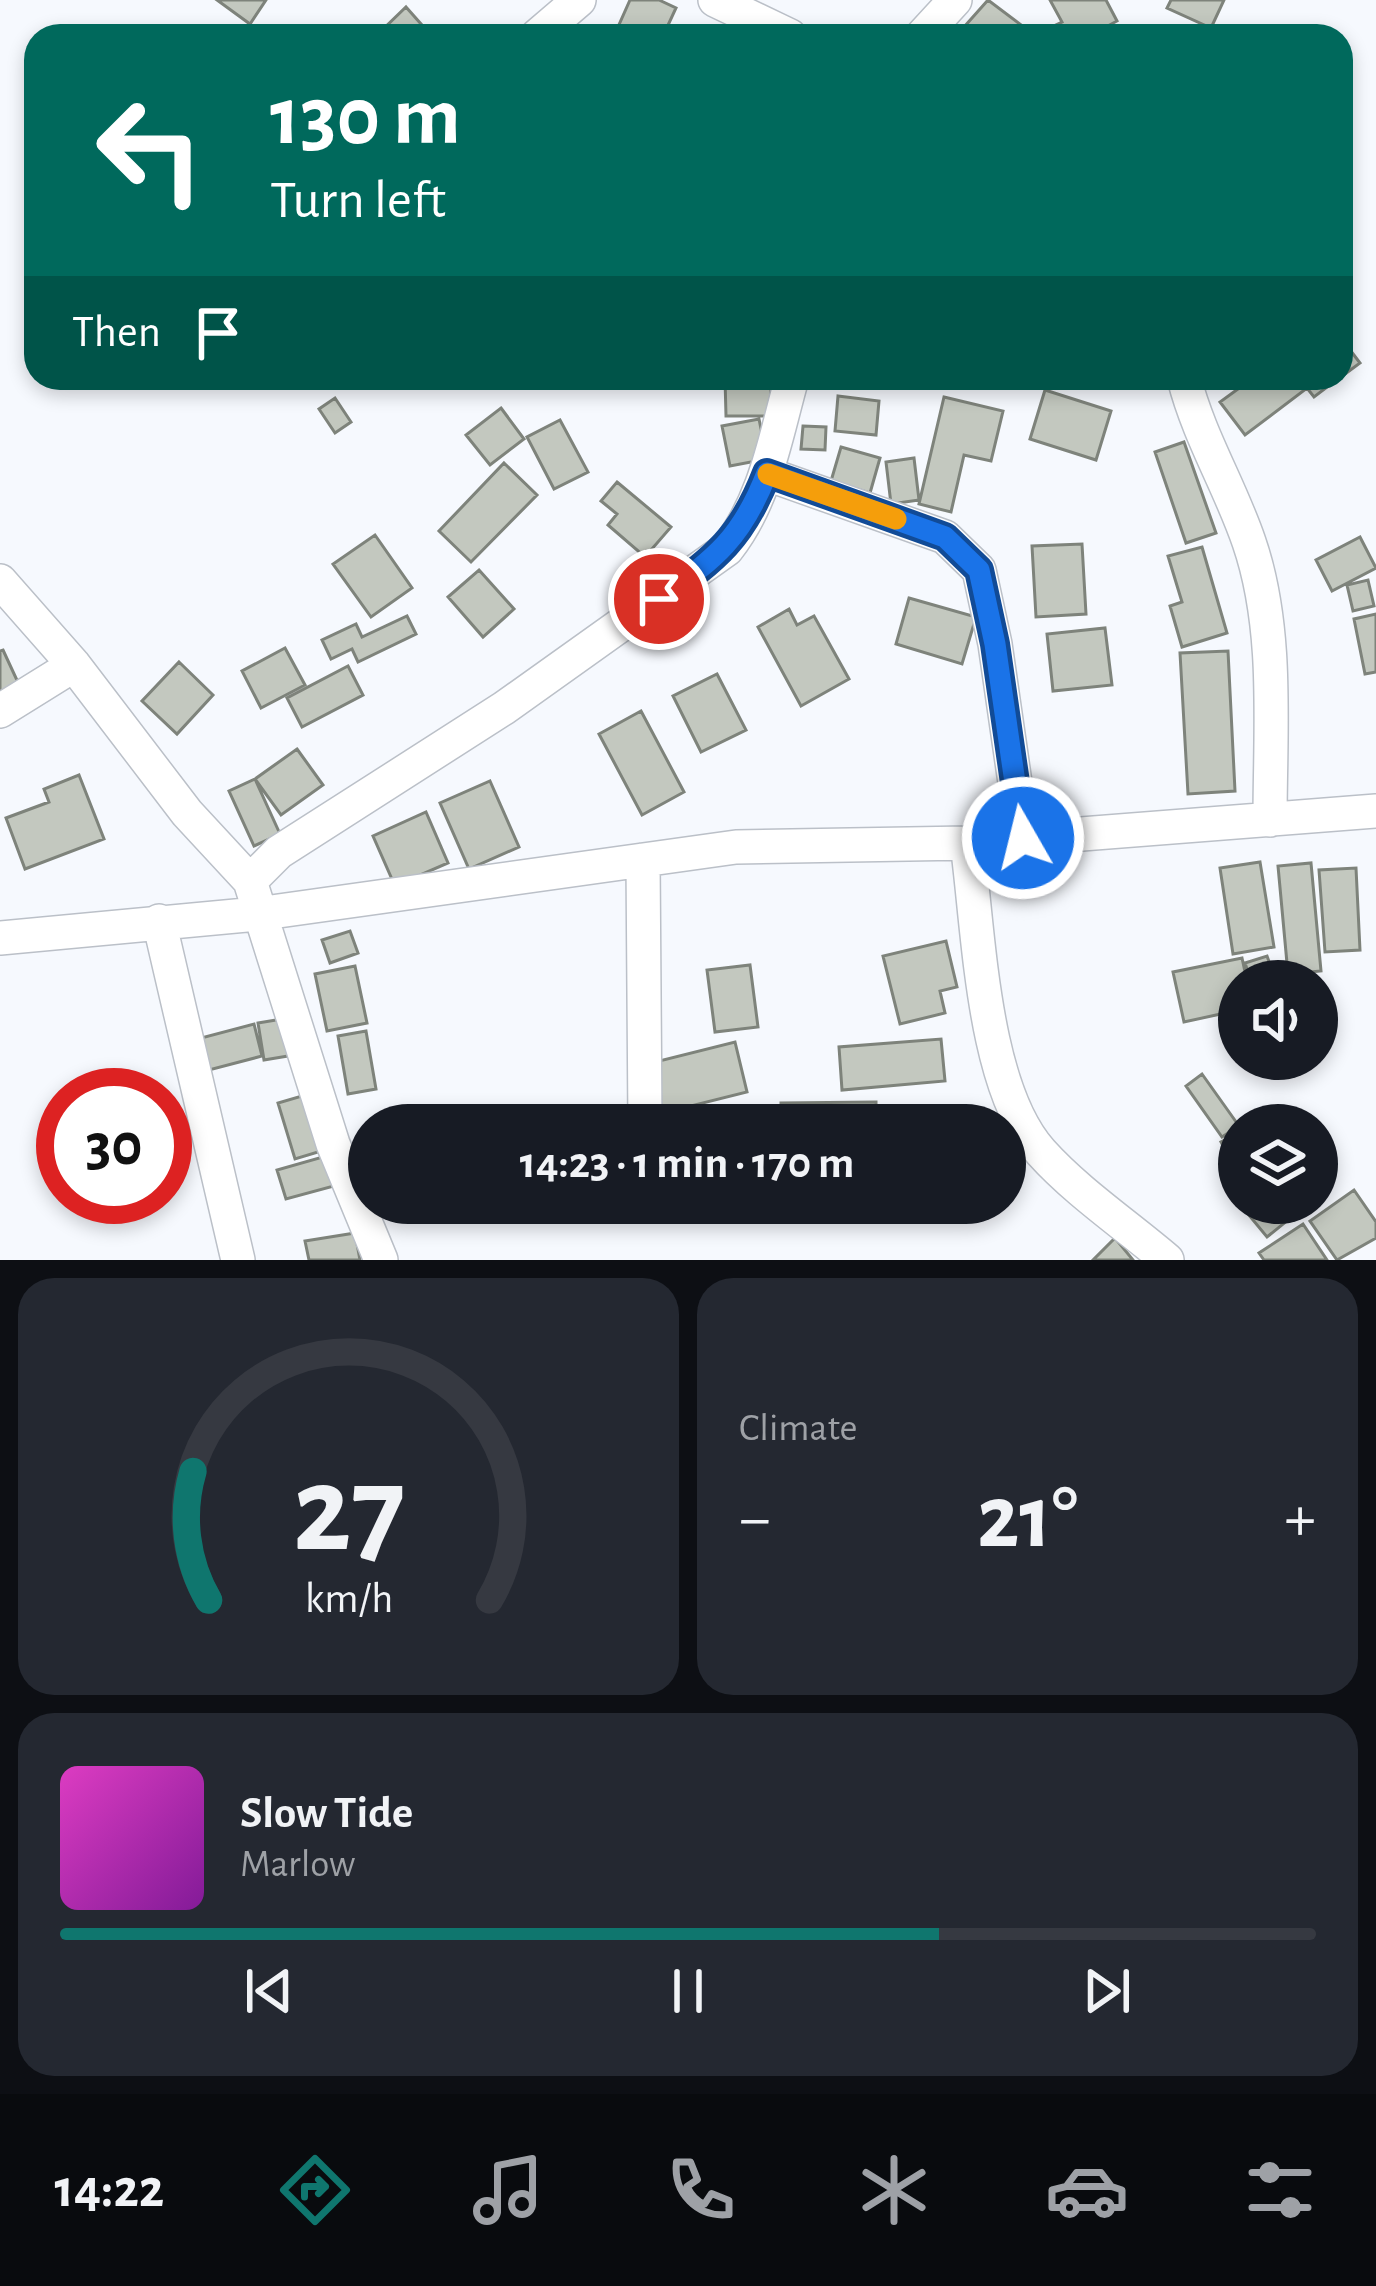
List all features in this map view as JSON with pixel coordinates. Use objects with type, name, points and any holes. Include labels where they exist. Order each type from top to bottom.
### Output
[{"type":"street","points":[[552,24],[579,0]]},
{"type":"street","points":[[715,0],[765,24]]},
{"type":"street","points":[[933,24],[955,0]]},
{"type":"street","points":[[254,898],[279,851],[504,708],[727,549],[748,521],[767,473],[789,390]]},
{"type":"street","points":[[1188,390],[1206,449],[1250,544],[1258,585],[1270,673],[1270,820]]},
{"type":"street","points":[[767,473],[945,537],[979,570],[995,644],[1023,838]]},
{"type":"street","points":[[0,581],[74,665],[254,898],[333,1144],[381,1260]]},
{"type":"street","points":[[0,711],[74,665]]},
{"type":"street","points":[[0,938],[159,921],[254,898],[736,847],[967,843],[1376,811]]},
{"type":"street","points":[[967,843],[999,1073],[1014,1112],[1041,1152],[1166,1260]]},
{"type":"street","points":[[643,860],[645,1104]]},
{"type":"street","points":[[159,921],[238,1260]]},
{"type":"building","points":[[217,0],[266,0],[250,24]]},
{"type":"building","points":[[630,0],[659,0],[676,8],[669,24],[619,24]]},
{"type":"building","points":[[988,0],[1020,24],[967,24]]},
{"type":"building","points":[[1050,0],[1106,0],[1117,21],[1058,24],[1062,22]]},
{"type":"building","points":[[1171,0],[1224,0],[1213,24],[1167,8]]},
{"type":"building","points":[[406,7],[421,24],[388,24]]},
{"type":"building","points":[[725,390],[771,390],[771,416],[726,416]]},
{"type":"building","points":[[1045,390],[1111,411],[1096,460],[1030,439]]},
{"type":"building","points":[[1236,390],[1304,390],[1245,435],[1220,402]]},
{"type":"building","points":[[838,396],[879,401],[876,435],[835,431]]},
{"type":"building","points":[[944,397],[1003,411],[991,461],[964,455],[951,512],[919,504]]},
{"type":"building","points":[[335,398],[351,422],[335,433],[319,409]]},
{"type":"building","points":[[501,408],[524,439],[490,465],[466,435]]},
{"type":"building","points":[[759,419],[767,459],[730,466],[722,426]]},
{"type":"building","points":[[560,420],[588,472],[554,489],[527,437]]},
{"type":"building","points":[[803,426],[826,427],[825,450],[801,449]]},
{"type":"building","points":[[1184,442],[1216,533],[1186,543],[1155,452]]},
{"type":"building","points":[[841,447],[880,458],[870,493],[831,481]]},
{"type":"building","points":[[914,458],[919,500],[891,504],[886,462]]},
{"type":"building","points":[[504,463],[537,495],[471,562],[439,531]]},
{"type":"building","points":[[617,482],[671,527],[645,557],[608,525],[617,514],[601,501]]},
{"type":"building","points":[[375,535],[412,588],[371,617],[333,564]]},
{"type":"building","points":[[1360,537],[1376,568],[1332,591],[1316,560]]},
{"type":"building","points":[[1082,544],[1086,614],[1036,617],[1032,546]]},
{"type":"building","points":[[1202,547],[1227,633],[1182,647],[1170,606],[1182,602],[1168,556]]},
{"type":"building","points":[[646,551],[662,567],[649,581],[632,565]]},
{"type":"building","points":[[479,570],[514,609],[483,637],[448,597]]},
{"type":"building","points":[[1368,580],[1374,606],[1353,611],[1347,585]]},
{"type":"building","points":[[909,598],[976,617],[962,664],[896,644]]},
{"type":"building","points":[[789,609],[797,625],[814,616],[849,679],[801,706],[758,627]]},
{"type":"building","points":[[1376,614],[1376,672],[1365,674],[1354,619]]},
{"type":"building","points":[[407,616],[416,634],[358,662],[352,649],[331,659],[322,640],[356,624],[362,637]]},
{"type":"building","points":[[1105,628],[1112,685],[1053,691],[1047,634]]},
{"type":"building","points":[[285,648],[305,685],[261,708],[242,671]]},
{"type":"building","points":[[0,651],[22,691],[0,701]]},
{"type":"building","points":[[1228,651],[1235,791],[1188,794],[1180,653]]},
{"type":"building","points":[[179,662],[213,695],[177,734],[142,701]]},
{"type":"building","points":[[348,666],[363,695],[302,727],[287,698]]},
{"type":"building","points":[[717,674],[746,730],[701,752],[673,696]]},
{"type":"building","points":[[641,711],[684,792],[642,815],[599,734]]},
{"type":"building","points":[[297,749],[323,785],[281,815],[255,779]]},
{"type":"building","points":[[79,775],[104,839],[25,869],[6,818],[49,802],[44,789]]},
{"type":"building","points":[[255,779],[280,834],[254,846],[229,791]]},
{"type":"building","points":[[490,781],[519,847],[469,869],[440,803]]},
{"type":"building","points":[[426,812],[448,863],[395,886],[373,836]]},
{"type":"building","points":[[1260,862],[1274,947],[1233,954],[1220,868]]},
{"type":"building","points":[[1311,863],[1320,960],[1287,960],[1278,866]]},
{"type":"building","points":[[1356,868],[1360,950],[1325,952],[1319,870]]},
{"type":"building","points":[[350,931],[358,953],[330,963],[322,940]]},
{"type":"building","points":[[946,941],[957,987],[940,991],[945,1013],[900,1024],[883,956]]},
{"type":"building","points":[[1218,963],[1218,1015],[1184,1022],[1173,972]]},
{"type":"building","points":[[750,965],[758,1027],[715,1032],[707,970]]},
{"type":"building","points":[[355,966],[367,1023],[327,1031],[315,974]]},
{"type":"building","points":[[294,1017],[300,1054],[264,1060],[258,1023]]},
{"type":"building","points":[[254,1024],[262,1056],[209,1070],[201,1038]]},
{"type":"building","points":[[366,1031],[376,1089],[348,1094],[338,1036]]},
{"type":"building","points":[[941,1039],[945,1081],[842,1090],[839,1047]]},
{"type":"building","points":[[735,1042],[747,1092],[699,1104],[661,1104],[651,1063]]},
{"type":"building","points":[[1202,1074],[1223,1104],[1218,1104],[1218,1131],[1186,1086]]},
{"type":"building","points":[[312,1093],[328,1149],[295,1159],[278,1103]]},
{"type":"building","points":[[876,1102],[876,1104],[781,1104]]},
{"type":"building","points":[[326,1156],[334,1186],[286,1199],[277,1170]]},
{"type":"building","points":[[1354,1190],[1376,1222],[1376,1238],[1337,1260],[1312,1224],[1338,1224],[1338,1201]]},
{"type":"building","points":[[1256,1224],[1283,1224],[1267,1237]]},
{"type":"building","points":[[1303,1224],[1327,1260],[1264,1260],[1259,1253]]},
{"type":"building","points":[[355,1233],[360,1260],[309,1260],[305,1241]]},
{"type":"building","points":[[1115,1238],[1133,1260],[1093,1260]]},
{"type":"slow traffic","points":[[768,474],[896,519]]},
{"type":"route","points":[[659,599],[727,549],[748,521],[767,473],[945,537],[979,570],[995,644],[1023,838]]}]
